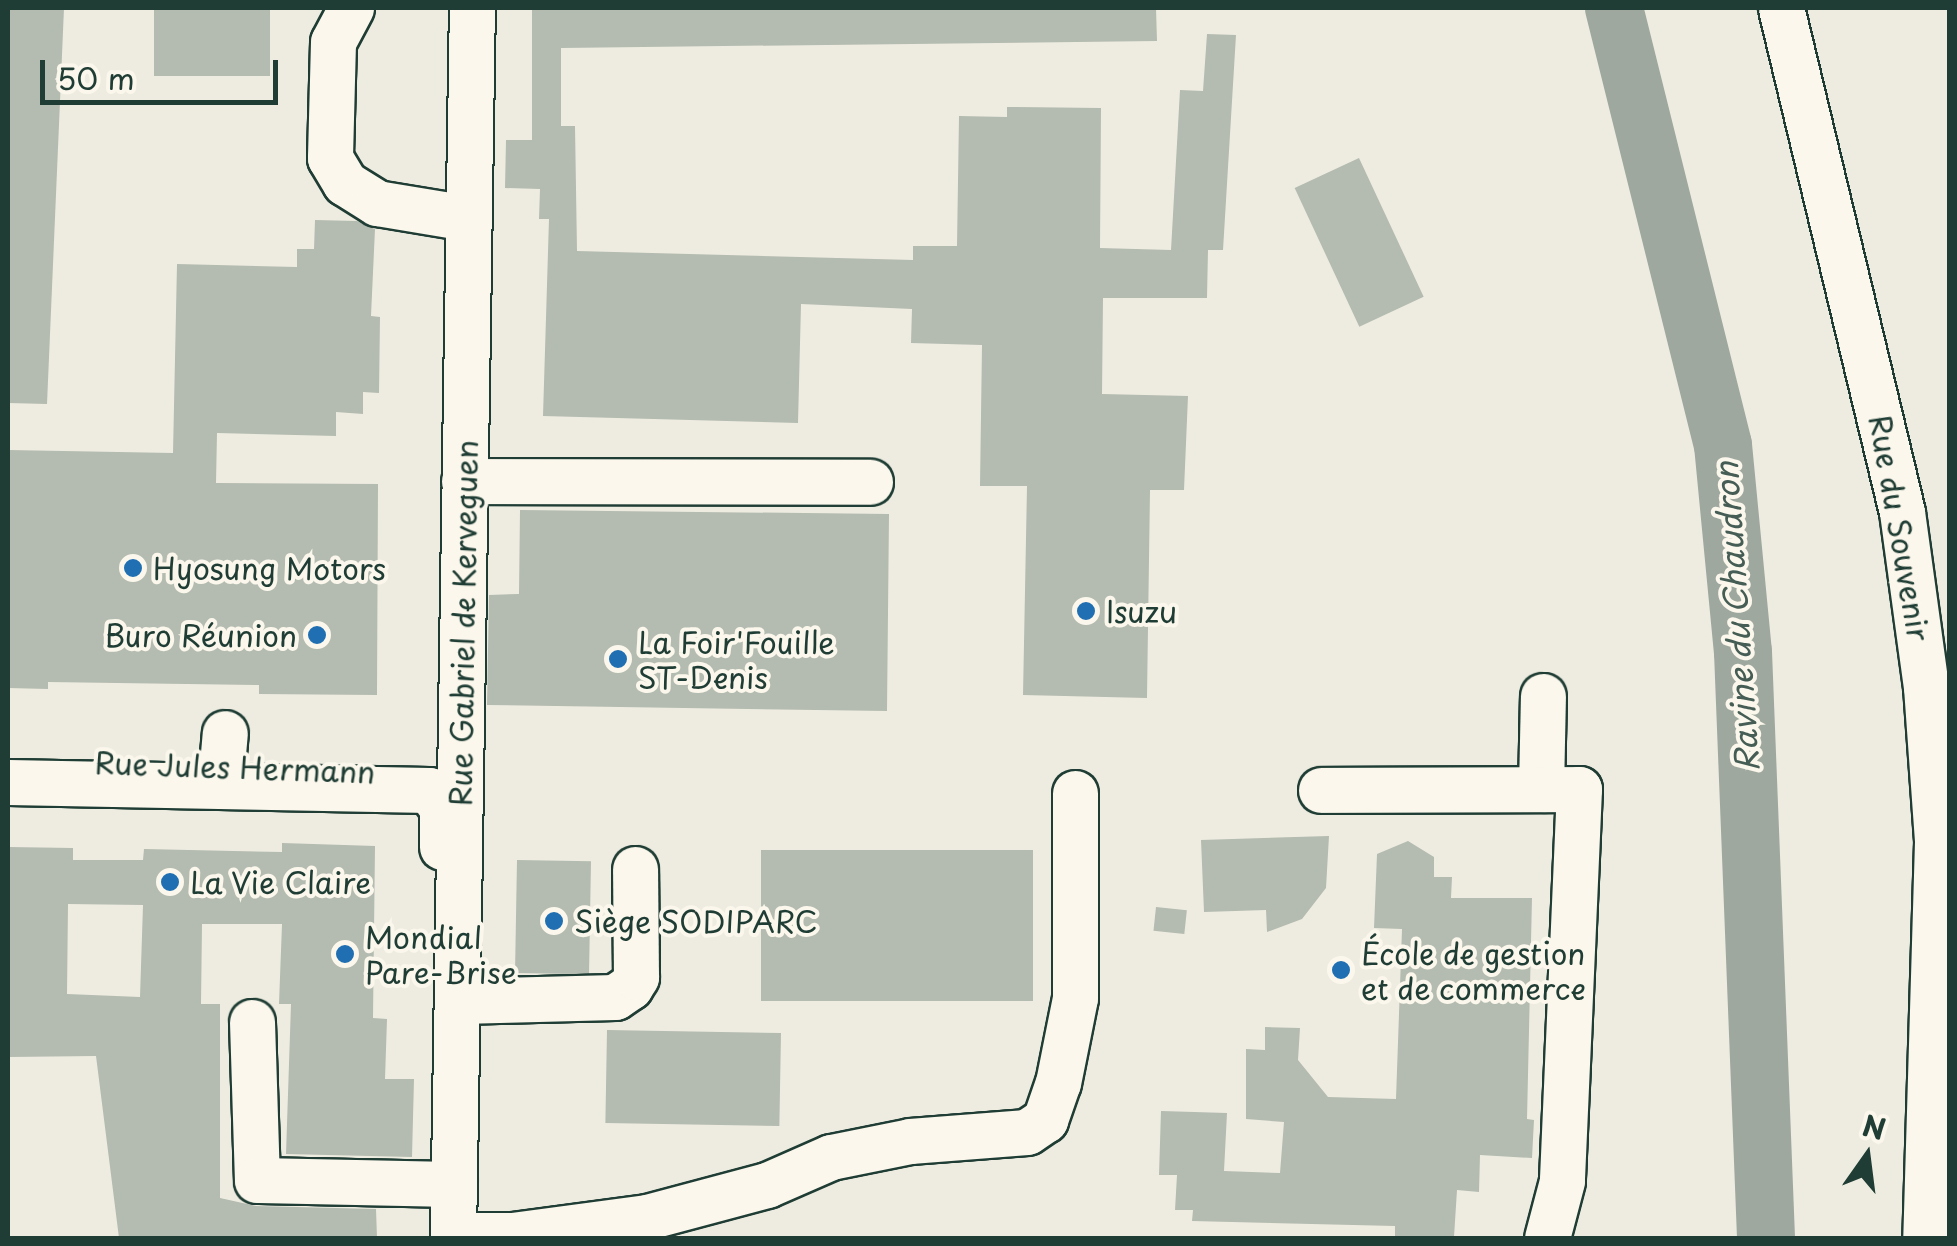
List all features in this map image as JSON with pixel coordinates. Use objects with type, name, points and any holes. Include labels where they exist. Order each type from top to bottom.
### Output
[{"type":"street","points":[[351,8],[333,42],[330,158],[345,183],[377,203],[468,218]]},
{"type":"street","name":"Rue Gabriel de Kerveguen","points":[[448,1237],[446,1184],[460,1001],[472,8]]},
{"type":"street","name":"Rue du Souvenir","points":[[1781,8],[1890,454],[1926,687],[1937,842],[1925,1238]]},
{"type":"street","points":[[464,481],[870,482]]},
{"type":"street","points":[[1541,788],[1544,696]]},
{"type":"street","name":"Rue Jules Hermann","points":[[8,761],[224,749],[462,775]]},
{"type":"street","points":[[8,782],[429,790],[442,808],[446,1184],[257,1180],[252,1022]]},
{"type":"street","points":[[1320,790],[1579,789],[1562,1181],[1547,1238]]},
{"type":"street","points":[[448,1237],[512,1235],[647,1218],[768,1186],[832,1157],[910,1141],[1027,1132],[1045,1120],[1075,998],[1075,793]]},
{"type":"street","points":[[460,1001],[615,997],[630,987],[636,977],[635,869]]},
{"type":"building","points":[[8,8],[64,8],[47,404],[8,403]]},
{"type":"building","points":[[154,8],[270,8],[270,76],[154,76]]},
{"type":"building","points":[[532,8],[1156,8],[1157,41],[561,48],[561,126],[575,126],[577,251],[913,260],[913,246],[957,246],[959,116],[1007,117],[1007,107],[1101,108],[1100,248],[1171,250],[1180,90],[1203,91],[1207,34],[1236,35],[1223,250],[1208,250],[1207,298],[1103,298],[1102,394],[1188,396],[1184,490],[1150,490],[1147,698],[1023,695],[1027,486],[980,486],[982,345],[911,343],[912,309],[801,304],[798,423],[543,416],[549,219],[539,219],[540,189],[505,188],[506,140],[532,140]]},
{"type":"building","points":[[1359,158],[1424,297],[1359,327],[1295,188]]},
{"type":"building","points":[[315,220],[357,221],[375,229],[371,316],[380,317],[379,393],[363,392],[363,414],[336,412],[336,436],[217,433],[216,483],[378,484],[377,695],[259,694],[259,685],[48,682],[48,689],[8,688],[8,450],[173,453],[177,264],[297,267],[297,249],[314,249]]},
{"type":"building","points":[[520,510],[889,514],[887,711],[487,705],[489,595],[519,594]]},
{"type":"building","points":[[1329,836],[1326,888],[1302,919],[1267,932],[1266,910],[1204,912],[1201,840]]},
{"type":"building","points":[[1408,841],[1434,857],[1434,877],[1452,877],[1451,898],[1532,898],[1527,1119],[1534,1120],[1532,1158],[1480,1155],[1479,1192],[1457,1190],[1454,1237],[1395,1236],[1395,1226],[1192,1221],[1193,1210],[1175,1210],[1177,1175],[1159,1175],[1161,1111],[1227,1113],[1224,1171],[1280,1173],[1284,1122],[1246,1119],[1246,1049],[1265,1050],[1265,1027],[1300,1028],[1298,1060],[1328,1097],[1396,1099],[1402,929],[1374,928],[1377,854]]},
{"type":"building","points":[[282,843],[375,846],[373,1018],[387,1019],[385,1079],[414,1079],[412,1157],[286,1154],[291,1004],[279,1004],[282,924],[202,924],[201,1004],[220,1004],[220,1198],[256,1206],[376,1209],[377,1238],[119,1238],[96,1056],[8,1057],[8,847],[73,848],[73,860],[143,860],[144,849],[282,852]],"holes":[[[68,904],[143,905],[140,997],[67,994]]]},
{"type":"building","points":[[761,850],[1033,850],[1033,1001],[761,1001]]},
{"type":"building","name":"Siège SODIPARC","points":[[517,860],[591,861],[589,974],[515,973]]},
{"type":"building","points":[[1156,907],[1187,910],[1184,934],[1153,931]]},
{"type":"building","points":[[607,1030],[781,1033],[779,1126],[605,1123]]},
{"type":"waterway","name":"Ravine du Chaudron","points":[[1614,8],[1723,445],[1743,652],[1766,1238]]},
{"type":"place","name":"Hyosung Motors","points":[[133,568]]},
{"type":"place","name":"Isuzu","points":[[1086,611]]},
{"type":"place","name":"Buro Réunion","points":[[317,635]]},
{"type":"place","name":"La Foir'Fouille ST-Denis","points":[[618,659]]},
{"type":"place","name":"La Vie Claire","points":[[170,882]]},
{"type":"place","name":"Siège SODIPARC","points":[[554,921]]},
{"type":"place","name":"Mondial Pare-Brise","points":[[345,954]]},
{"type":"place","name":"École de gestion et de commerce","points":[[1341,970]]}]
